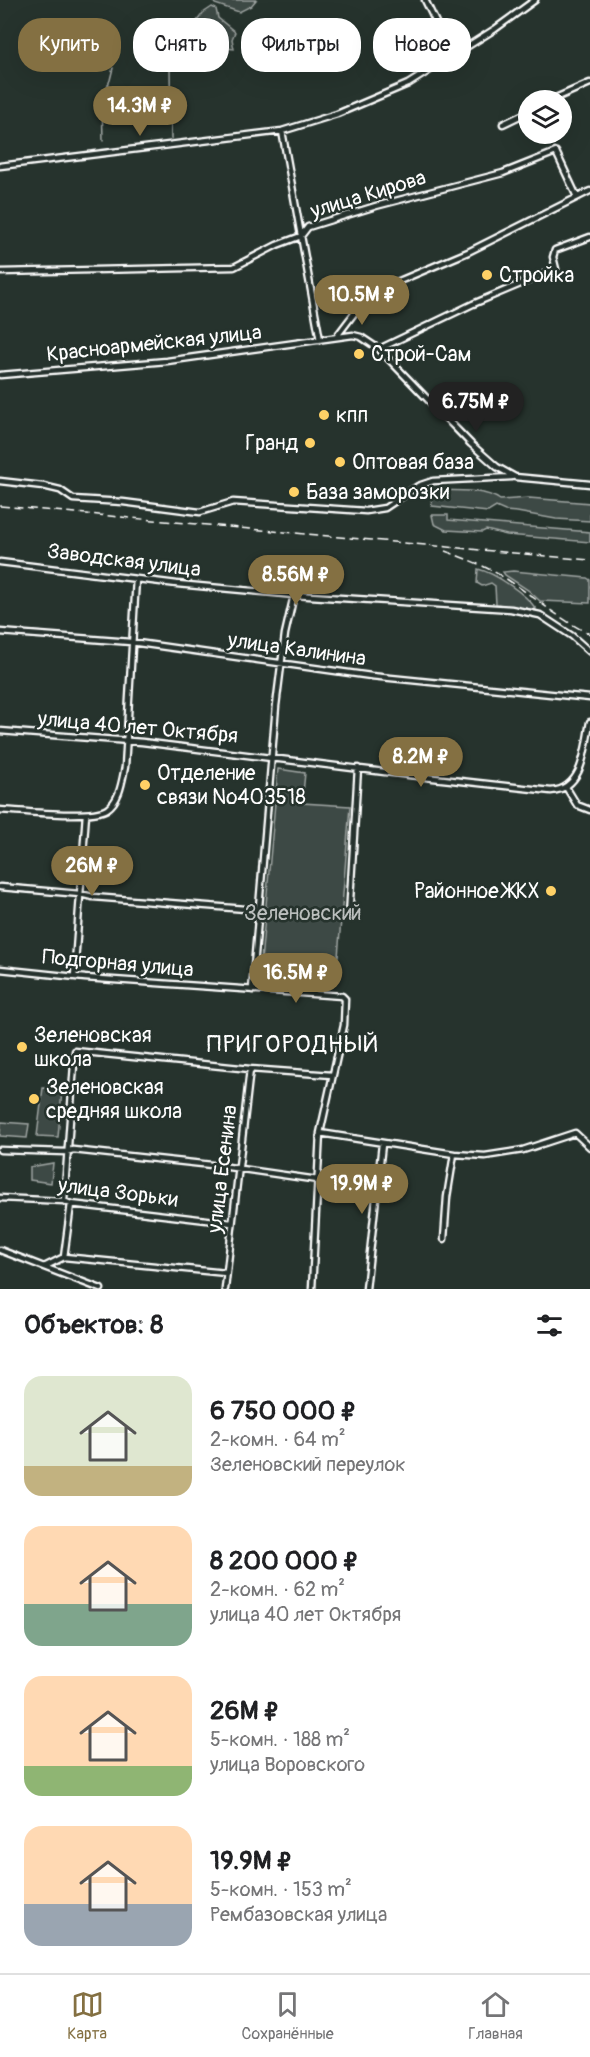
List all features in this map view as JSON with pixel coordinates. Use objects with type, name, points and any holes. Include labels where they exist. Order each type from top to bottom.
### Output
[{"type":"street","points":[[425,0],[434,18]]},
{"type":"street","points":[[471,43],[535,0]]},
{"type":"street","points":[[0,166],[282,131],[337,114],[408,84],[427,72]]},
{"type":"street","points":[[572,91],[590,83]]},
{"type":"street","points":[[503,124],[518,117]]},
{"type":"street","points":[[282,131],[320,340]]},
{"type":"street","name":"улица Кирова","points":[[0,272],[234,267],[301,236],[308,227],[376,206],[503,173],[556,152],[577,197]]},
{"type":"street","points":[[337,336],[373,292],[468,252],[590,191]]},
{"type":"street","points":[[379,349],[474,304],[556,269],[553,257],[555,250],[590,237]]},
{"type":"street","points":[[337,336],[361,337],[379,349],[471,444],[497,467],[515,477]]},
{"type":"street","name":"Красноармейская улица","points":[[0,375],[167,361],[337,336]]},
{"type":"street","points":[[0,481],[60,490],[74,499],[123,502],[200,512],[233,502],[366,511],[385,508],[418,486],[433,481],[515,477],[590,484]]},
{"type":"street","name":"Заводская улица","points":[[0,562],[294,595],[511,609],[540,615],[572,636],[590,652]]},
{"type":"street","points":[[0,810],[86,814],[108,809],[116,799],[125,767],[136,579]]},
{"type":"street","points":[[252,990],[285,634],[294,595]]},
{"type":"street","name":"улица Калинина","points":[[0,632],[132,642],[371,676],[590,698]]},
{"type":"street","points":[[590,722],[581,766],[574,779],[566,787],[577,805],[590,810]]},
{"type":"street","name":"улица 40 лет Октября","points":[[0,731],[125,740],[508,787],[551,790],[566,787]]},
{"type":"street","points":[[349,916],[358,768]]},
{"type":"street","points":[[74,977],[86,814]]},
{"type":"street","points":[[0,887],[258,910]]},
{"type":"street","name":"Подгорная улица","points":[[0,969],[74,977],[342,996],[346,1002],[344,1025],[332,1075]]},
{"type":"street","points":[[64,1201],[75,1051],[332,1075],[320,1133],[312,1289]]},
{"type":"street","name":"улица Есенина","points":[[225,1289],[250,1069]]},
{"type":"street","points":[[320,1133],[382,1144],[485,1156],[536,1147],[575,1133],[590,1147]]},
{"type":"street","points":[[366,1289],[382,1144]]},
{"type":"street","points":[[0,1150],[84,1151],[238,1168],[318,1180]]},
{"type":"street","points":[[444,1239],[447,1197],[454,1154]]},
{"type":"street","name":"улица Зорьки","points":[[0,1198],[64,1201],[71,1204],[232,1223]]},
{"type":"street","points":[[64,1257],[71,1204]]},
{"type":"street","points":[[0,1250],[101,1289]]},
{"type":"street","points":[[44,1267],[64,1257],[226,1274]]},
{"type":"green space","points":[[213,0],[256,0],[251,6],[239,12],[215,4]]},
{"type":"green space","points":[[212,7],[216,9],[218,18],[199,18]]},
{"type":"green space","points":[[229,27],[235,32],[232,39],[234,49],[229,48]]},
{"type":"green space","points":[[430,490],[477,492],[494,496],[500,500],[529,498],[590,503],[590,521],[556,519],[505,511],[496,507],[488,512],[432,506]]},
{"type":"green space","points":[[432,515],[448,515],[448,520],[590,532],[590,542],[507,535],[486,530],[482,532],[446,530],[434,524]]},
{"type":"green space","points":[[478,569],[510,585],[536,609],[496,604],[495,586],[491,583],[482,586],[477,583]]},
{"type":"green space","points":[[503,572],[587,578],[590,580],[590,603],[540,601]]},
{"type":"green space","name":"Зеленовский","points":[[278,769],[305,773],[302,803],[350,806],[338,957],[308,954],[305,987],[259,984]]},
{"type":"green space","points":[[43,1088],[62,1090],[58,1137],[37,1136]]},
{"type":"green space","points":[[1,1122],[29,1124],[27,1138],[0,1136]]},
{"type":"green space","points":[[53,1163],[51,1183],[30,1180],[30,1167]]},
{"type":"waterway","points":[[103,141],[102,99],[112,72]]},
{"type":"waterway","points":[[170,72],[171,139]]},
{"type":"railway","points":[[0,506],[590,560]]},
{"type":"railway","points":[[445,551],[500,575],[558,616],[590,634]]},
{"type":"place","name":"Стройка","points":[[487,275]]},
{"type":"place","name":"Строй-Сам","points":[[359,354]]},
{"type":"place","name":"кпп","points":[[324,415]]},
{"type":"place","name":"Гранд","points":[[310,443]]},
{"type":"place","name":"Оптовая база","points":[[340,462]]},
{"type":"place","name":"База заморозки","points":[[294,492]]},
{"type":"place","name":"Отделение связи №403518","points":[[145,785]]},
{"type":"place","name":"Районное ЖКХ","points":[[551,891]]},
{"type":"place","name":"Зеленовская школа","points":[[22,1047]]},
{"type":"place","name":"Зеленовская средняя школа","points":[[34,1099]]},
{"type":"district","name":"ПРИГОРОДНЫЙ","points":[[293,1044]]}]
